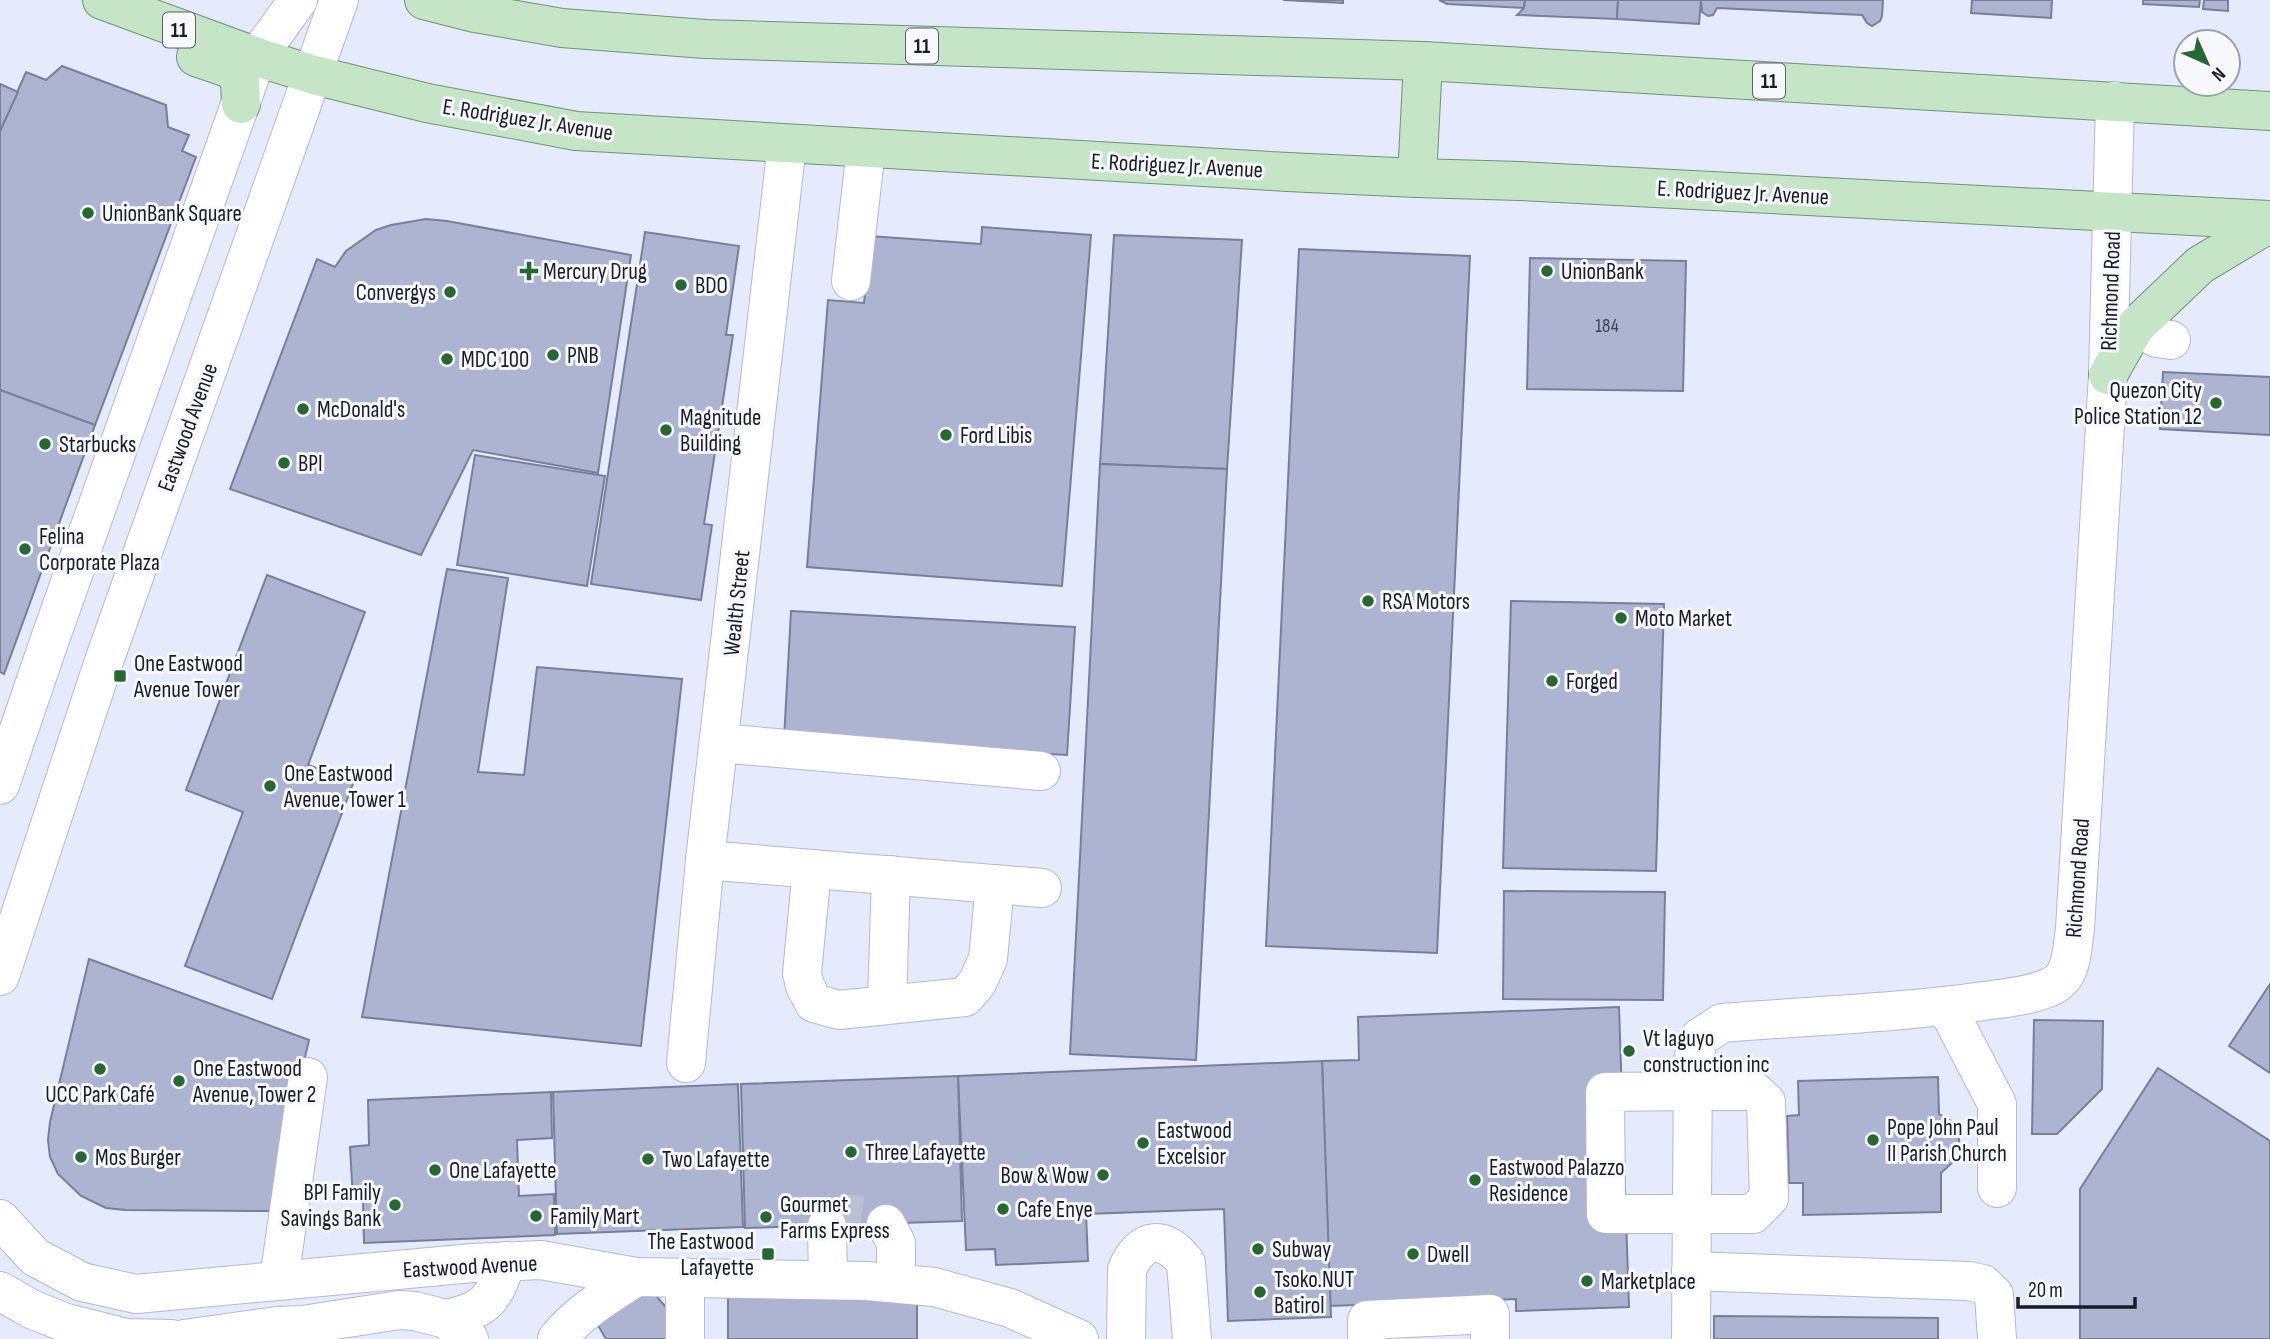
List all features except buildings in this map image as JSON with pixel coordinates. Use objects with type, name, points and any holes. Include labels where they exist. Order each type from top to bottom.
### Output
[{"type":"main road","points":[[93,0],[116,27],[231,69],[240,80],[241,104]]},
{"type":"main road","name":"E. Rodriguez Jr. Avenue","points":[[102,0],[314,75],[428,103],[576,131],[1417,178],[2113,211],[2270,222]]},
{"type":"main road","name":"11","points":[[424,0],[475,13],[562,28],[705,39],[1423,61],[2270,111]]},
{"type":"main road","points":[[1417,178],[1423,61]]},
{"type":"main road","points":[[2108,376],[2135,327],[2200,265],[2270,222]]},
{"type":"street","points":[[0,785],[48,642],[257,57],[298,0]]},
{"type":"street","name":"Eastwood Avenue","points":[[0,976],[104,661],[340,0]]},
{"type":"street","name":"Richmond Road","points":[[1690,1338],[1693,1060],[1699,1038],[1722,1023],[1946,1006],[2010,997],[2042,990],[2058,982],[2069,968],[2075,929],[2108,376],[2115,101]]},
{"type":"street","name":"Wealth Street","points":[[686,1063],[705,860],[787,144]]},
{"type":"street","points":[[851,281],[866,148]]},
{"type":"street","points":[[2135,327],[2157,338],[2171,340]]},
{"type":"street","points":[[132,410],[188,428]]},
{"type":"street","points":[[48,642],[104,661]]},
{"type":"street","points":[[719,743],[1041,771]]},
{"type":"street","points":[[705,860],[1042,888]]},
{"type":"street","points":[[812,869],[802,973],[814,1003],[839,1010],[965,997],[977,983],[988,959],[995,884]]},
{"type":"street","points":[[887,1004],[891,875]]},
{"type":"street","points":[[1946,1006],[1997,1104],[1997,1188]]},
{"type":"street","points":[[279,1280],[308,1077]]},
{"type":"street","points":[[1693,1091],[1754,1091],[1766,1102],[1769,1198],[1754,1214],[1606,1214],[1605,1092],[1693,1091]]},
{"type":"street","name":"Eastwood Avenue","points":[[0,1219],[35,1257],[82,1282],[136,1294],[541,1260],[636,1277],[828,1280],[934,1287],[1010,1308],[1079,1339]]},
{"type":"street","points":[[897,1224],[900,1284]]},
{"type":"street","points":[[827,1226],[828,1280]]},
{"type":"street","points":[[1126,1339],[1126,1269],[1143,1246],[1156,1243],[1167,1244],[1179,1253],[1186,1264],[1192,1339]]},
{"type":"street","points":[[458,1329],[468,1314],[487,1302],[500,1283],[506,1261]]},
{"type":"street","points":[[1691,1271],[1968,1281],[1983,1284],[1994,1295],[1997,1339]]},
{"type":"street","points":[[557,1339],[594,1304],[636,1277]]},
{"type":"street","points":[[685,1277],[685,1339]]},
{"type":"street","points":[[0,1291],[64,1331],[126,1338],[172,1339]]},
{"type":"street","name":"Eastwood Avenue","points":[[184,1339],[276,1326],[304,1332],[398,1310],[415,1311],[458,1329]]},
{"type":"street","points":[[1367,1339],[1367,1320],[1490,1314],[1490,1339]]},
{"type":"tunnel","points":[[827,1226],[833,1220],[855,1214],[886,1224]]},
{"type":"place","name":"UnionBank Square","points":[[88,213]]},
{"type":"place","name":"Mercury Drug","points":[[529,271]]},
{"type":"place","name":"UnionBank","points":[[1547,271]]},
{"type":"place","name":"BDO","points":[[681,285]]},
{"type":"place","name":"Convergys","points":[[450,292]]},
{"type":"place","name":"PNB","points":[[553,355]]},
{"type":"place","name":"MDC 100","points":[[447,359]]},
{"type":"place","name":"Quezon City Police Station 12","points":[[2216,403]]},
{"type":"place","name":"McDonald's","points":[[303,409]]},
{"type":"place","name":"Magnitude Building","points":[[666,430]]},
{"type":"place","name":"Ford Libis","points":[[946,435]]},
{"type":"place","name":"Starbucks","points":[[45,444]]},
{"type":"place","name":"BPI","points":[[284,463]]},
{"type":"place","name":"Felina Corporate Plaza","points":[[25,549]]},
{"type":"place","name":"RSA Motors","points":[[1368,601]]},
{"type":"place","name":"Moto Market","points":[[1621,618]]},
{"type":"place","name":"One Eastwood Avenue Tower","points":[[120,676]]},
{"type":"place","name":"Forged","points":[[1552,681]]},
{"type":"place","name":"One Eastwood Avenue, Tower 1","points":[[270,786]]},
{"type":"place","name":"Vt laguyo construction inc","points":[[1629,1051]]},
{"type":"place","name":"UCC Park Café","points":[[100,1069]]},
{"type":"place","name":"One Eastwood Avenue, Tower 2","points":[[179,1081]]},
{"type":"place","name":"Pope John Paul II Parish Church","points":[[1873,1140]]},
{"type":"place","name":"Eastwood Excelsior","points":[[1143,1143]]},
{"type":"place","name":"Three Lafayette","points":[[851,1152]]},
{"type":"place","name":"Mos Burger","points":[[81,1157]]},
{"type":"place","name":"Two Lafayette","points":[[648,1159]]},
{"type":"place","name":"One Lafayette","points":[[435,1170]]},
{"type":"place","name":"Bow & Wow","points":[[1103,1175]]},
{"type":"place","name":"Eastwood Palazzo Residence","points":[[1475,1180]]},
{"type":"place","name":"BPI Family Savings Bank","points":[[395,1205]]},
{"type":"place","name":"Cafe Enye","points":[[1003,1209]]},
{"type":"place","name":"Family Mart","points":[[536,1216]]},
{"type":"place","name":"Gourmet Farms Express","points":[[766,1217]]},
{"type":"place","name":"Subway","points":[[1258,1249]]},
{"type":"place","name":"The Eastwood Lafayette","points":[[768,1254]]},
{"type":"place","name":"Dwell","points":[[1413,1254]]},
{"type":"place","name":"Marketplace","points":[[1587,1281]]},
{"type":"place","name":"Tsoko.NUT Batirol","points":[[1260,1292]]}]
